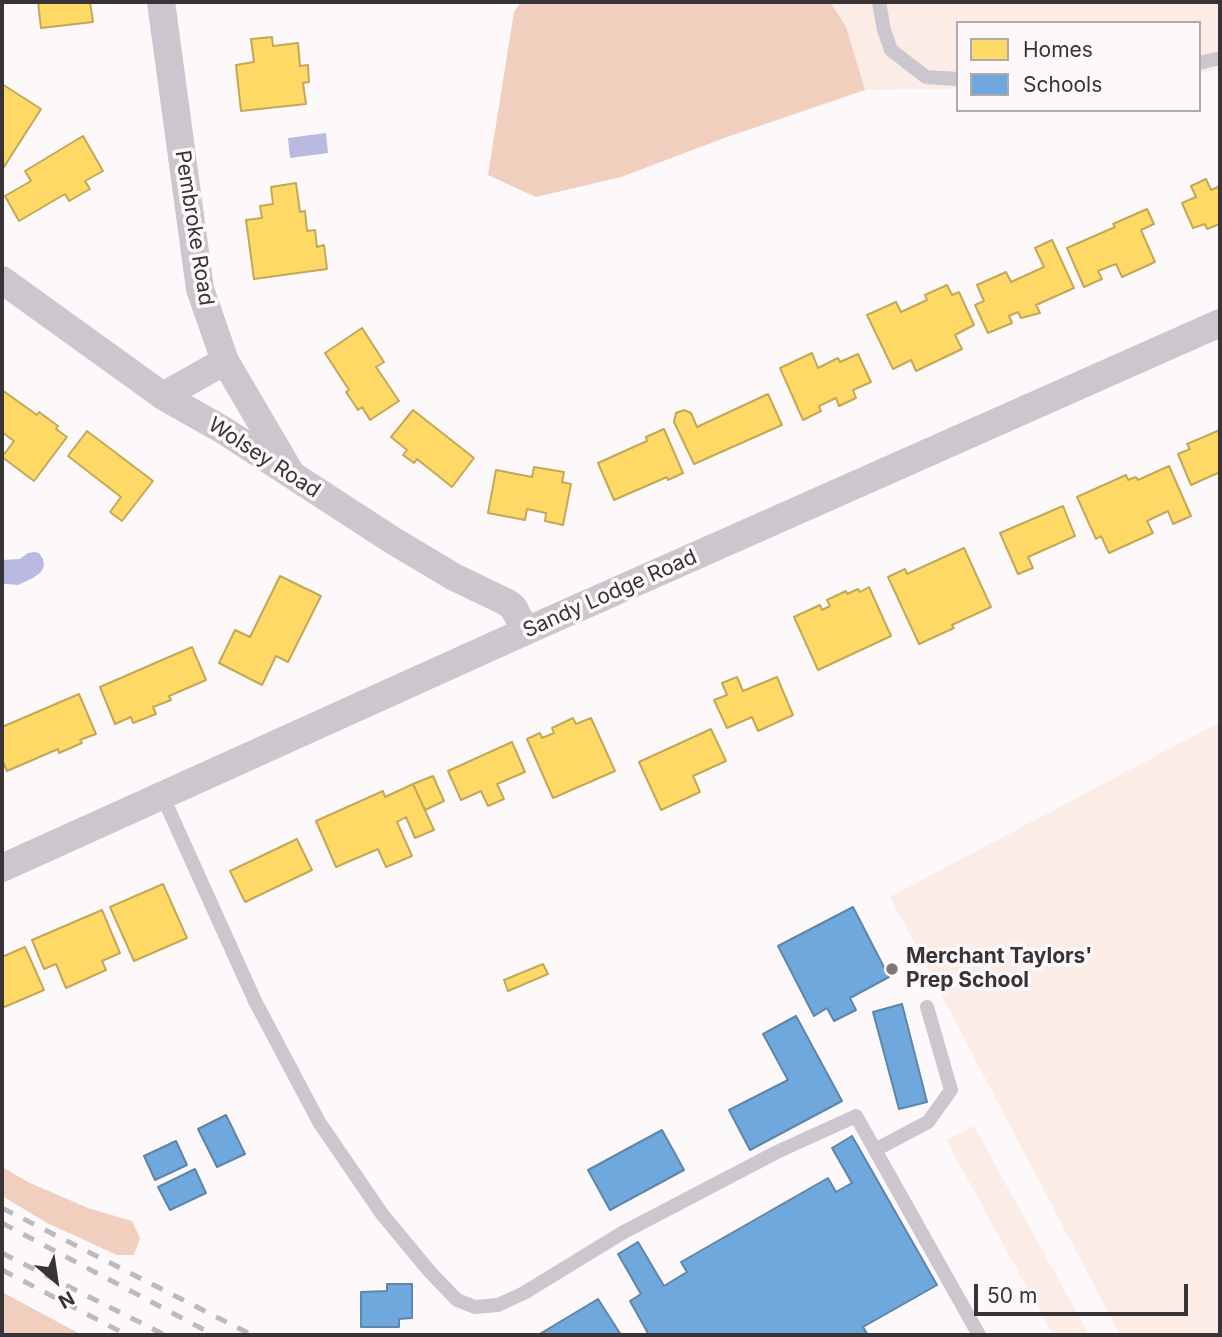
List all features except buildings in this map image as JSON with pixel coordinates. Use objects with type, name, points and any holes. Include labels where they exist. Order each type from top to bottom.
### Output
[{"type":"street","name":"Pembroke Road","points":[[161,2],[200,289],[225,361],[292,476]]},
{"type":"street","name":"Wolsey Road","points":[[2,280],[163,396],[223,430],[392,540],[454,577],[506,602],[513,607],[526,631]]},
{"type":"street","name":"Sandy Lodge Road","points":[[2,868],[526,631],[1220,323]]},
{"type":"street","points":[[163,396],[225,361]]},
{"type":"lane","points":[[879,2],[891,50],[926,77],[956,79]]},
{"type":"lane","points":[[1201,63],[1220,58]]},
{"type":"lane","points":[[162,794],[255,1002],[320,1122],[382,1214],[457,1300],[475,1307],[486,1306],[524,1293],[622,1233],[777,1152],[856,1116],[979,1335]]},
{"type":"lane","points":[[875,1150],[928,1122],[951,1090],[927,1007]]},
{"type":"shaded area","points":[[521,2],[1220,2],[1220,69],[1201,73],[1201,21],[956,21],[956,89],[865,90],[621,177],[536,197],[488,175],[514,12]]},
{"type":"shaded area","points":[[521,2],[830,2],[846,27],[865,90],[621,177],[536,197],[488,175],[514,12]]},
{"type":"shaded area","points":[[1220,722],[1220,1335],[1120,1335],[890,897]]},
{"type":"shaded area","points":[[974,1126],[1089,1335],[1053,1335],[946,1140]]},
{"type":"shaded area","points":[[2,1167],[30,1183],[88,1208],[132,1221],[140,1238],[134,1255],[117,1255],[47,1223],[2,1196]]},
{"type":"shaded area","points":[[2,1292],[82,1335],[2,1335]]},
{"type":"water","points":[[326,133],[328,153],[290,158],[288,138]]},
{"type":"water","points":[[34,552],[39,553],[43,559],[41,572],[18,585],[2,583],[2,560],[20,559]]},
{"type":"railway","points":[[2,1208],[252,1335]]},
{"type":"railway","points":[[2,1223],[214,1335]]},
{"type":"railway","points":[[2,1253],[165,1335]]},
{"type":"railway","points":[[2,1270],[127,1335]]},
{"type":"place","name":"Merchant Taylors' Prep School","points":[[892,969]]}]
